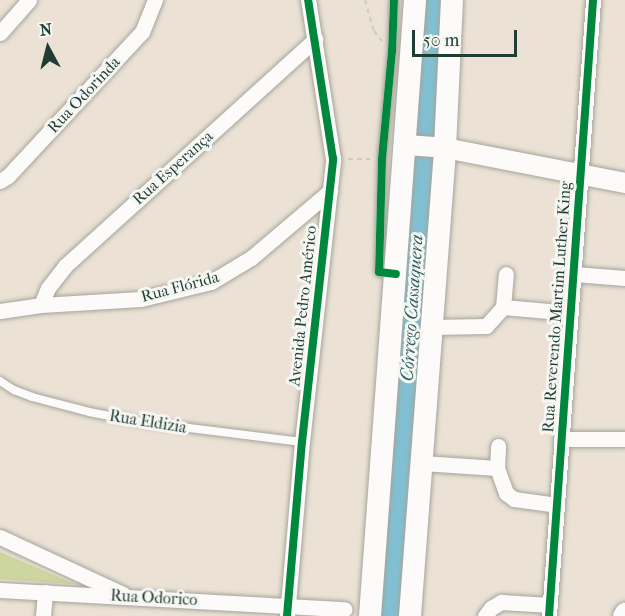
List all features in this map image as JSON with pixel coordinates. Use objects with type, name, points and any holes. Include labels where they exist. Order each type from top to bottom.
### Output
[{"type":"main road","points":[[410,616],[431,327],[424,147],[415,0]]},
{"type":"main road","points":[[370,616],[396,274],[424,147],[452,0]]},
{"type":"street","points":[[0,33],[29,0]]},
{"type":"street","name":"Rua Odorinda","points":[[0,181],[15,168],[142,32],[155,0]]},
{"type":"street","name":"Avenida Pedro Américo","points":[[287,611],[302,442],[333,159],[308,0]]},
{"type":"street","name":"Rua Reverendo Martim Luther King","points":[[549,611],[594,0]]},
{"type":"street","name":"Rua Esperança","points":[[41,305],[48,288],[65,266],[315,39]]},
{"type":"street","points":[[424,147],[625,183]]},
{"type":"street","name":"Rua Flórida","points":[[0,310],[141,299],[211,282],[251,258],[330,191]]},
{"type":"street","points":[[431,327],[486,326],[503,307],[506,274]]},
{"type":"street","points":[[573,274],[625,278]]},
{"type":"street","points":[[503,307],[571,313]]},
{"type":"street","points":[[561,440],[625,439]]},
{"type":"street","points":[[498,446],[497,468],[506,493],[514,499],[557,505]]},
{"type":"street","points":[[422,463],[497,468]]},
{"type":"street","points":[[0,537],[130,597]]},
{"type":"street","name":"Rua Odorico","points":[[0,590],[130,597],[287,611],[344,609]]},
{"type":"street","points":[[43,616],[45,592]]},
{"type":"street","points":[[485,616],[491,608],[501,602],[549,611]]},
{"type":"lane","points":[[394,0],[392,51],[382,159],[379,272],[396,274]]},
{"type":"lane","name":"Rua Eldizia","points":[[0,381],[32,397],[89,412],[141,422],[302,442]]},
{"type":"path","points":[[333,159],[382,159]]},
{"type":"green space","points":[[0,552],[75,584],[0,579]]},
{"type":"waterway","name":"Córrego Cassaquera","points":[[391,616],[435,0]]},
{"type":"cycle path","points":[[287,616],[302,442],[333,159],[308,0]]},
{"type":"cycle path","points":[[394,0],[392,51],[382,159],[379,272],[396,274]]},
{"type":"cycle path","points":[[549,616],[593,0]]}]
